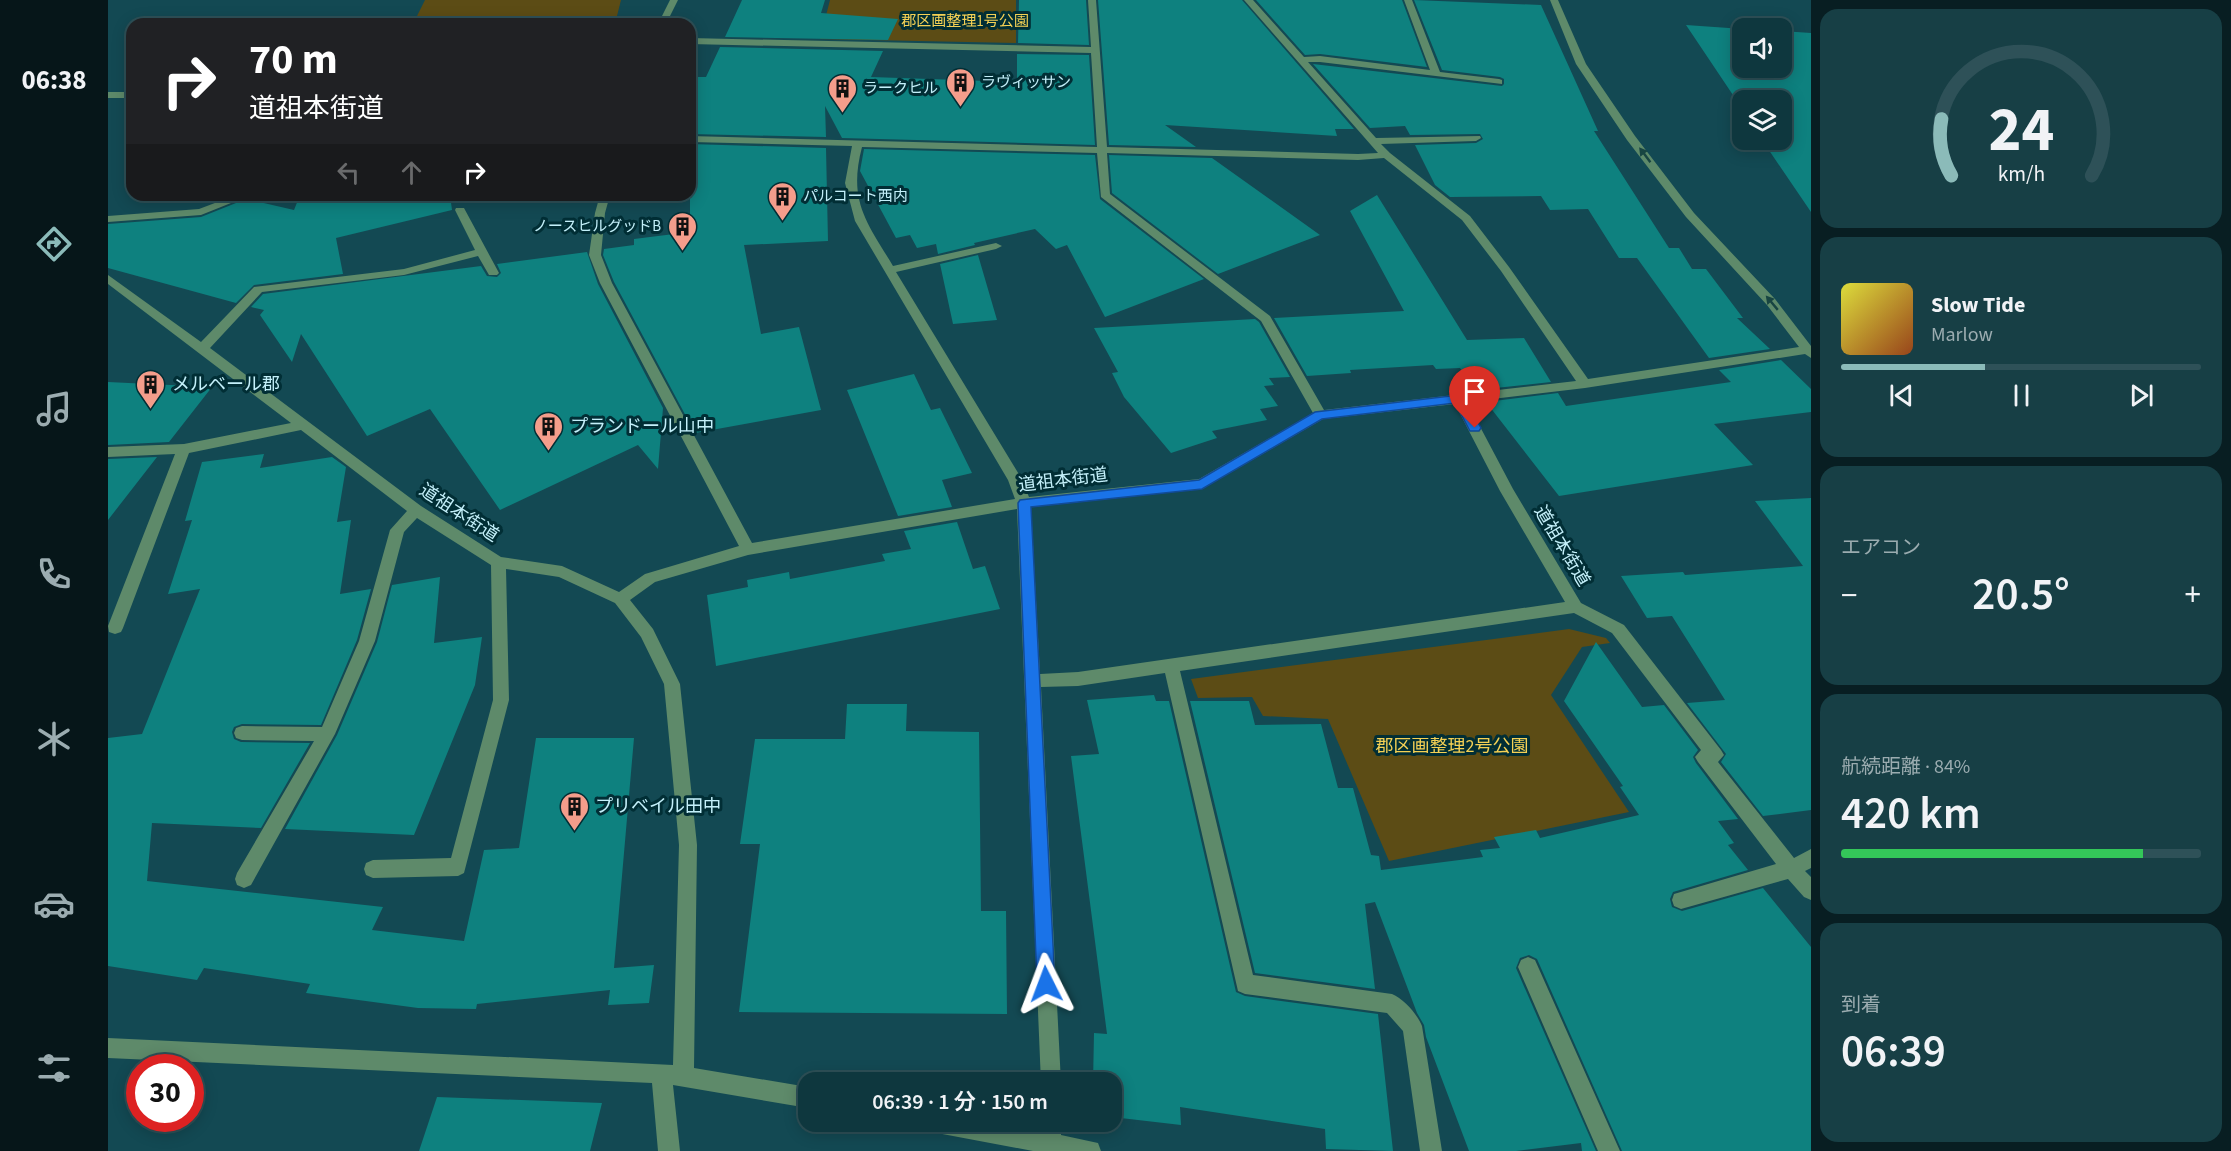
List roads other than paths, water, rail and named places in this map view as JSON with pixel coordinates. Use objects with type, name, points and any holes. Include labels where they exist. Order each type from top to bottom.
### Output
[{"type":"street","points":[[665,18],[674,0]]},
{"type":"street","points":[[1092,0],[1105,195],[1266,319],[1320,415]]},
{"type":"street","points":[[1248,0],[1372,141],[1386,155],[1466,219],[1505,269],[1585,384]]},
{"type":"street","points":[[1408,0],[1436,73]]},
{"type":"street","points":[[1459,399],[1585,384],[1809,352],[1771,302],[1690,214],[1631,138],[1581,64],[1554,0]]},
{"type":"street","points":[[696,41],[1096,50]]},
{"type":"street","points":[[1302,60],[1320,59],[1499,82]]},
{"type":"street","points":[[108,95],[126,95]]},
{"type":"street","points":[[1372,141],[1476,138]]},
{"type":"street","points":[[696,139],[1358,157],[1386,155]]},
{"type":"street","points":[[857,145],[849,175],[851,196],[860,221],[1015,480],[1024,503],[1050,1072]]},
{"type":"street","points":[[108,219],[201,212],[230,201]]},
{"type":"street","points":[[603,201],[595,255],[606,283],[748,549]]},
{"type":"street","points":[[460,210],[493,273]]},
{"type":"street","points":[[889,270],[996,246]]},
{"type":"street","points":[[203,348],[258,289],[404,272],[482,252]]},
{"type":"street","name":"道祖本街道","points":[[108,279],[203,348],[416,510],[498,562],[562,572],[620,598],[650,578],[748,549],[1024,503],[1202,484],[1320,415],[1459,399],[1507,491],[1576,607],[1618,629],[1715,755],[1704,756],[1791,868]]},
{"type":"street","points":[[108,452],[183,449],[303,425]]},
{"type":"street","points":[[115,628],[183,449]]},
{"type":"street","points":[[244,879],[327,734],[367,641],[397,530],[416,510]]},
{"type":"street","points":[[373,869],[459,867],[501,700],[498,562]]},
{"type":"street","points":[[620,598],[648,633],[672,684],[688,845],[669,1151]]},
{"type":"street","points":[[1031,681],[1078,680],[1576,607]]},
{"type":"street","points":[[1171,666],[1245,984],[1392,1004],[1412,1026],[1431,1151]]},
{"type":"street","points":[[242,733],[327,734]]},
{"type":"street","points":[[1681,900],[1791,868],[1811,858]]},
{"type":"street","points":[[1791,868],[1811,891]]},
{"type":"street","points":[[1528,967],[1609,1151]]},
{"type":"street","points":[[108,1048],[672,1074],[798,1096]]},
{"type":"street","points":[[969,1132],[1005,1143],[1050,1132],[1090,1151]]},
{"type":"place","name":"ラヴィッサン","points":[[960,108]]},
{"type":"place","name":"ラークヒル","points":[[842,114]]},
{"type":"place","name":"パルコート西内","points":[[782,222]]},
{"type":"place","name":"ノースヒルグッドB","points":[[682,252]]},
{"type":"place","name":"メルベール郡","points":[[151,410]]},
{"type":"place","name":"プランドール山中","points":[[549,452]]},
{"type":"place","name":"プリベイル田中","points":[[574,832]]},
{"type":"park label","name":"郡区画整理1号公園","points":[[965,21]]},
{"type":"park label","name":"郡区画整理2号公園","points":[[1452,746]]}]
